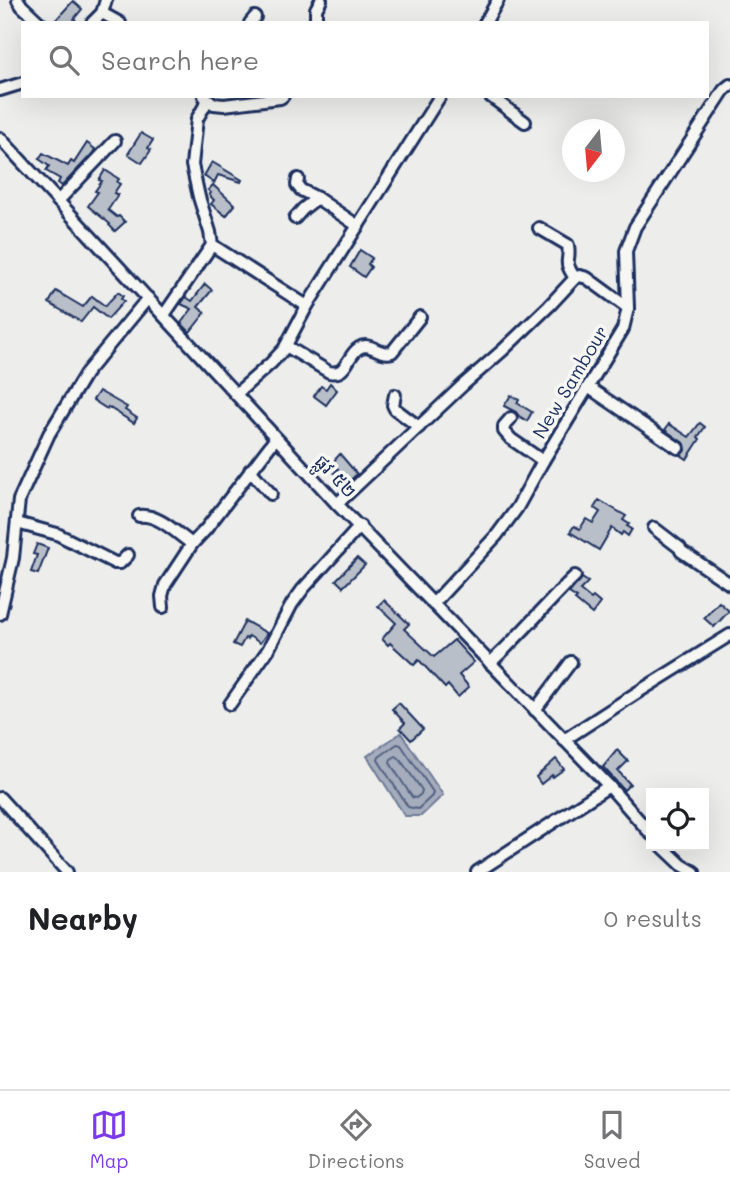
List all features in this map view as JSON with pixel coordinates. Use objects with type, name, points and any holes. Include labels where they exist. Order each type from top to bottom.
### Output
[{"type":"street","points":[[18,0],[38,21]]},
{"type":"street","points":[[316,21],[316,9],[321,0]]},
{"type":"street","points":[[486,21],[498,0]]},
{"type":"street","points":[[93,21],[102,4],[118,21]]},
{"type":"street","points":[[0,90],[21,84]]},
{"type":"street","name":"New Sambour","points":[[433,604],[497,535],[517,508],[623,328],[628,308],[626,251],[635,228],[728,86]]},
{"type":"street","points":[[164,315],[212,245],[192,165],[197,119],[206,98],[214,104],[224,105],[280,98]]},
{"type":"street","points":[[236,394],[286,346],[307,306],[439,98]]},
{"type":"street","points":[[493,98],[525,122]]},
{"type":"street","name":"ផ្លូវ ៥២","points":[[0,138],[337,504],[609,786],[646,828]]},
{"type":"street","points":[[58,201],[115,141]]},
{"type":"street","points":[[298,179],[298,187],[358,226]]},
{"type":"street","points":[[295,218],[317,198]]},
{"type":"street","points":[[539,228],[568,245],[567,267],[575,278]]},
{"type":"street","points":[[212,245],[307,306]]},
{"type":"street","points":[[337,504],[503,350],[575,278],[587,278],[628,308]]},
{"type":"street","points":[[0,614],[13,558],[19,500],[49,435],[86,373],[148,298]]},
{"type":"street","points":[[286,346],[329,372],[336,373],[341,371],[358,348],[363,346],[386,354],[392,352],[420,317]]},
{"type":"street","points":[[588,387],[678,447]]},
{"type":"street","points":[[395,396],[395,409],[419,427]]},
{"type":"street","points":[[511,418],[504,426],[504,431],[543,461]]},
{"type":"street","points":[[163,607],[165,585],[192,544],[276,438]]},
{"type":"street","points":[[250,470],[271,494]]},
{"type":"street","points":[[139,516],[149,515],[192,544]]},
{"type":"street","points":[[17,523],[57,534],[115,562],[120,563],[128,555]]},
{"type":"street","points":[[230,704],[268,650],[292,604],[360,526]]},
{"type":"street","points":[[654,528],[681,551],[730,584]]},
{"type":"street","points":[[490,663],[516,640],[575,576]]},
{"type":"street","points":[[564,740],[730,635]]},
{"type":"street","points":[[535,710],[571,662]]},
{"type":"street","points":[[477,872],[609,786]]},
{"type":"street","points":[[0,798],[67,872]]},
{"type":"street","points":[[667,851],[694,872]]},
{"type":"water","points":[[401,733],[443,795],[421,816],[405,816],[367,756]]},
{"type":"building","points":[[73,1],[82,9],[74,19],[76,21],[55,21]]},
{"type":"building","points":[[141,133],[153,140],[148,148],[151,150],[142,163],[128,154]]},
{"type":"building","points":[[87,143],[95,149],[93,153],[62,186],[58,183],[60,179],[46,171],[49,166],[39,159],[43,153],[68,166],[71,161],[74,163]]},
{"type":"building","points":[[212,162],[242,180],[241,182],[218,175],[214,183],[204,176]]},
{"type":"building","points":[[105,170],[119,179],[117,182],[120,184],[114,193],[118,195],[108,210],[125,222],[115,231],[88,206],[98,192],[95,191]]},
{"type":"building","points":[[213,185],[235,205],[226,216],[211,204],[214,200],[208,190]]},
{"type":"building","points":[[360,250],[372,258],[368,264],[371,267],[364,277],[350,267]]},
{"type":"building","points":[[205,284],[212,290],[198,307],[205,313],[190,332],[181,323],[192,309],[181,304],[186,297],[192,301]]},
{"type":"building","points":[[56,291],[83,307],[92,296],[105,306],[118,292],[124,301],[108,319],[93,307],[81,322],[49,303]]},
{"type":"building","points":[[330,383],[337,390],[326,405],[314,396],[321,386],[326,389]]},
{"type":"building","points":[[99,391],[127,407],[125,410],[137,418],[134,423],[93,400]]},
{"type":"building","points":[[511,395],[519,400],[517,403],[532,412],[527,421],[504,406]]},
{"type":"building","points":[[700,423],[705,427],[687,459],[681,455],[686,449],[685,444],[665,430],[669,424],[689,437]]},
{"type":"building","points":[[340,454],[357,474],[341,489],[336,483],[340,480],[334,473],[338,469],[331,464]]},
{"type":"building","points":[[599,500],[626,516],[623,520],[632,529],[628,536],[623,532],[621,535],[612,528],[599,550],[570,532],[574,526],[580,529],[586,519],[593,523],[600,512],[594,508]]},
{"type":"building","points":[[37,544],[48,548],[38,574],[31,572],[37,555],[33,554]]},
{"type":"building","points":[[357,558],[365,565],[343,587],[336,580]]},
{"type":"building","points":[[582,578],[588,582],[580,590],[600,603],[592,614],[569,593]]},
{"type":"building","points":[[384,600],[409,624],[404,629],[434,657],[454,640],[474,662],[459,675],[469,687],[458,697],[448,685],[445,688],[419,660],[414,665],[382,639],[396,623],[378,606]]},
{"type":"building","points":[[719,602],[729,611],[714,627],[704,618]]},
{"type":"building","points":[[245,621],[267,633],[260,643],[249,636],[240,647],[233,644]]},
{"type":"building","points":[[399,703],[423,729],[411,740],[400,728],[405,723],[392,709]]},
{"type":"building","points":[[617,750],[628,761],[618,771],[630,784],[624,790],[603,767]]},
{"type":"building","points":[[556,759],[564,769],[541,784],[536,777]]}]
